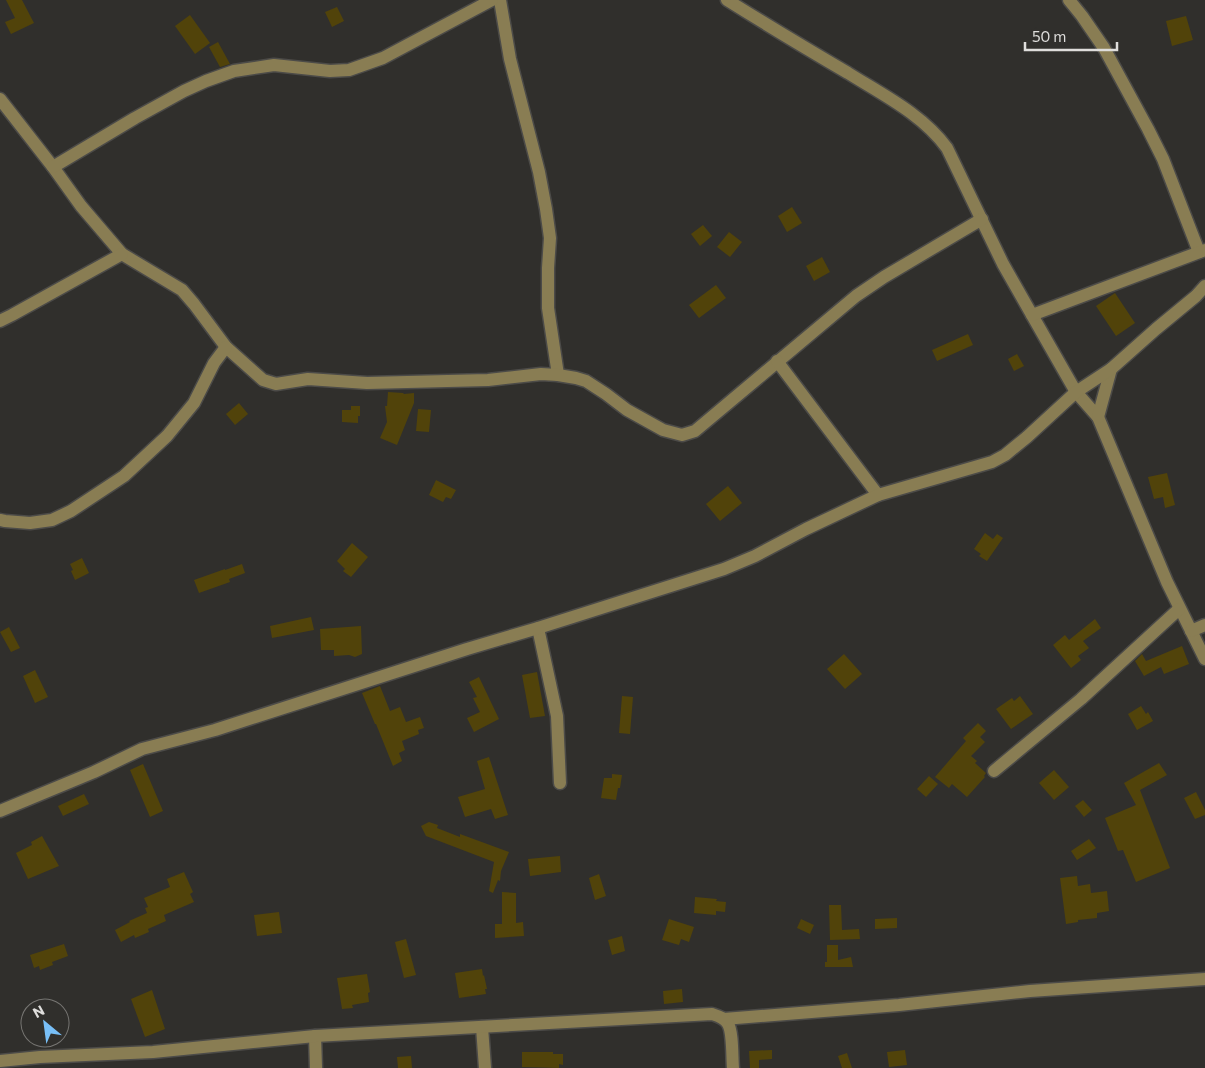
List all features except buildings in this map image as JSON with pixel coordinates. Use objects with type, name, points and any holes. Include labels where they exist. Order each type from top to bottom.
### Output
[{"type":"street","points":[[53,167],[135,118],[206,81],[234,71],[274,65],[330,71],[349,70],[383,58],[492,0]]},
{"type":"street","points":[[500,0],[510,59],[539,172],[546,209],[550,238],[548,308],[558,375]]},
{"type":"street","points":[[727,0],[889,97],[926,124],[948,148],[1003,264],[1076,392],[1098,417],[1179,609],[1205,659]]},
{"type":"street","points":[[1032,315],[1202,251],[1163,159],[1148,129],[1104,48],[1069,0]]},
{"type":"street","points":[[0,99],[81,206],[122,254],[182,290],[226,347],[263,380],[276,384],[308,379],[367,383],[488,380],[541,374],[558,375],[586,381],[627,410],[663,430],[682,435],[695,431],[856,296],[884,277],[982,219]]},
{"type":"street","points":[[0,321],[122,254]]},
{"type":"street","points":[[0,811],[94,772],[142,749],[215,730],[724,568],[755,556],[806,529],[878,495],[992,462],[1005,455],[1027,437],[1076,392],[1111,369],[1196,296],[1205,286]]},
{"type":"street","points":[[0,520],[30,523],[52,520],[71,511],[124,476],[167,436],[194,403],[214,363],[226,347]]},
{"type":"street","points":[[778,362],[878,495]]},
{"type":"street","points":[[1098,417],[1111,369]]},
{"type":"street","points":[[994,771],[1081,699],[1179,609]]},
{"type":"street","points":[[1191,631],[1205,625]]},
{"type":"street","points":[[538,628],[557,716],[560,783]]},
{"type":"street","points":[[724,1019],[899,1005],[1030,991],[1205,979]]},
{"type":"street","points":[[0,1061],[40,1057],[153,1052],[315,1036],[712,1014],[724,1019],[731,1030],[733,1068]]},
{"type":"street","points":[[482,1027],[485,1068]]},
{"type":"street","points":[[315,1036],[316,1068]]}]
